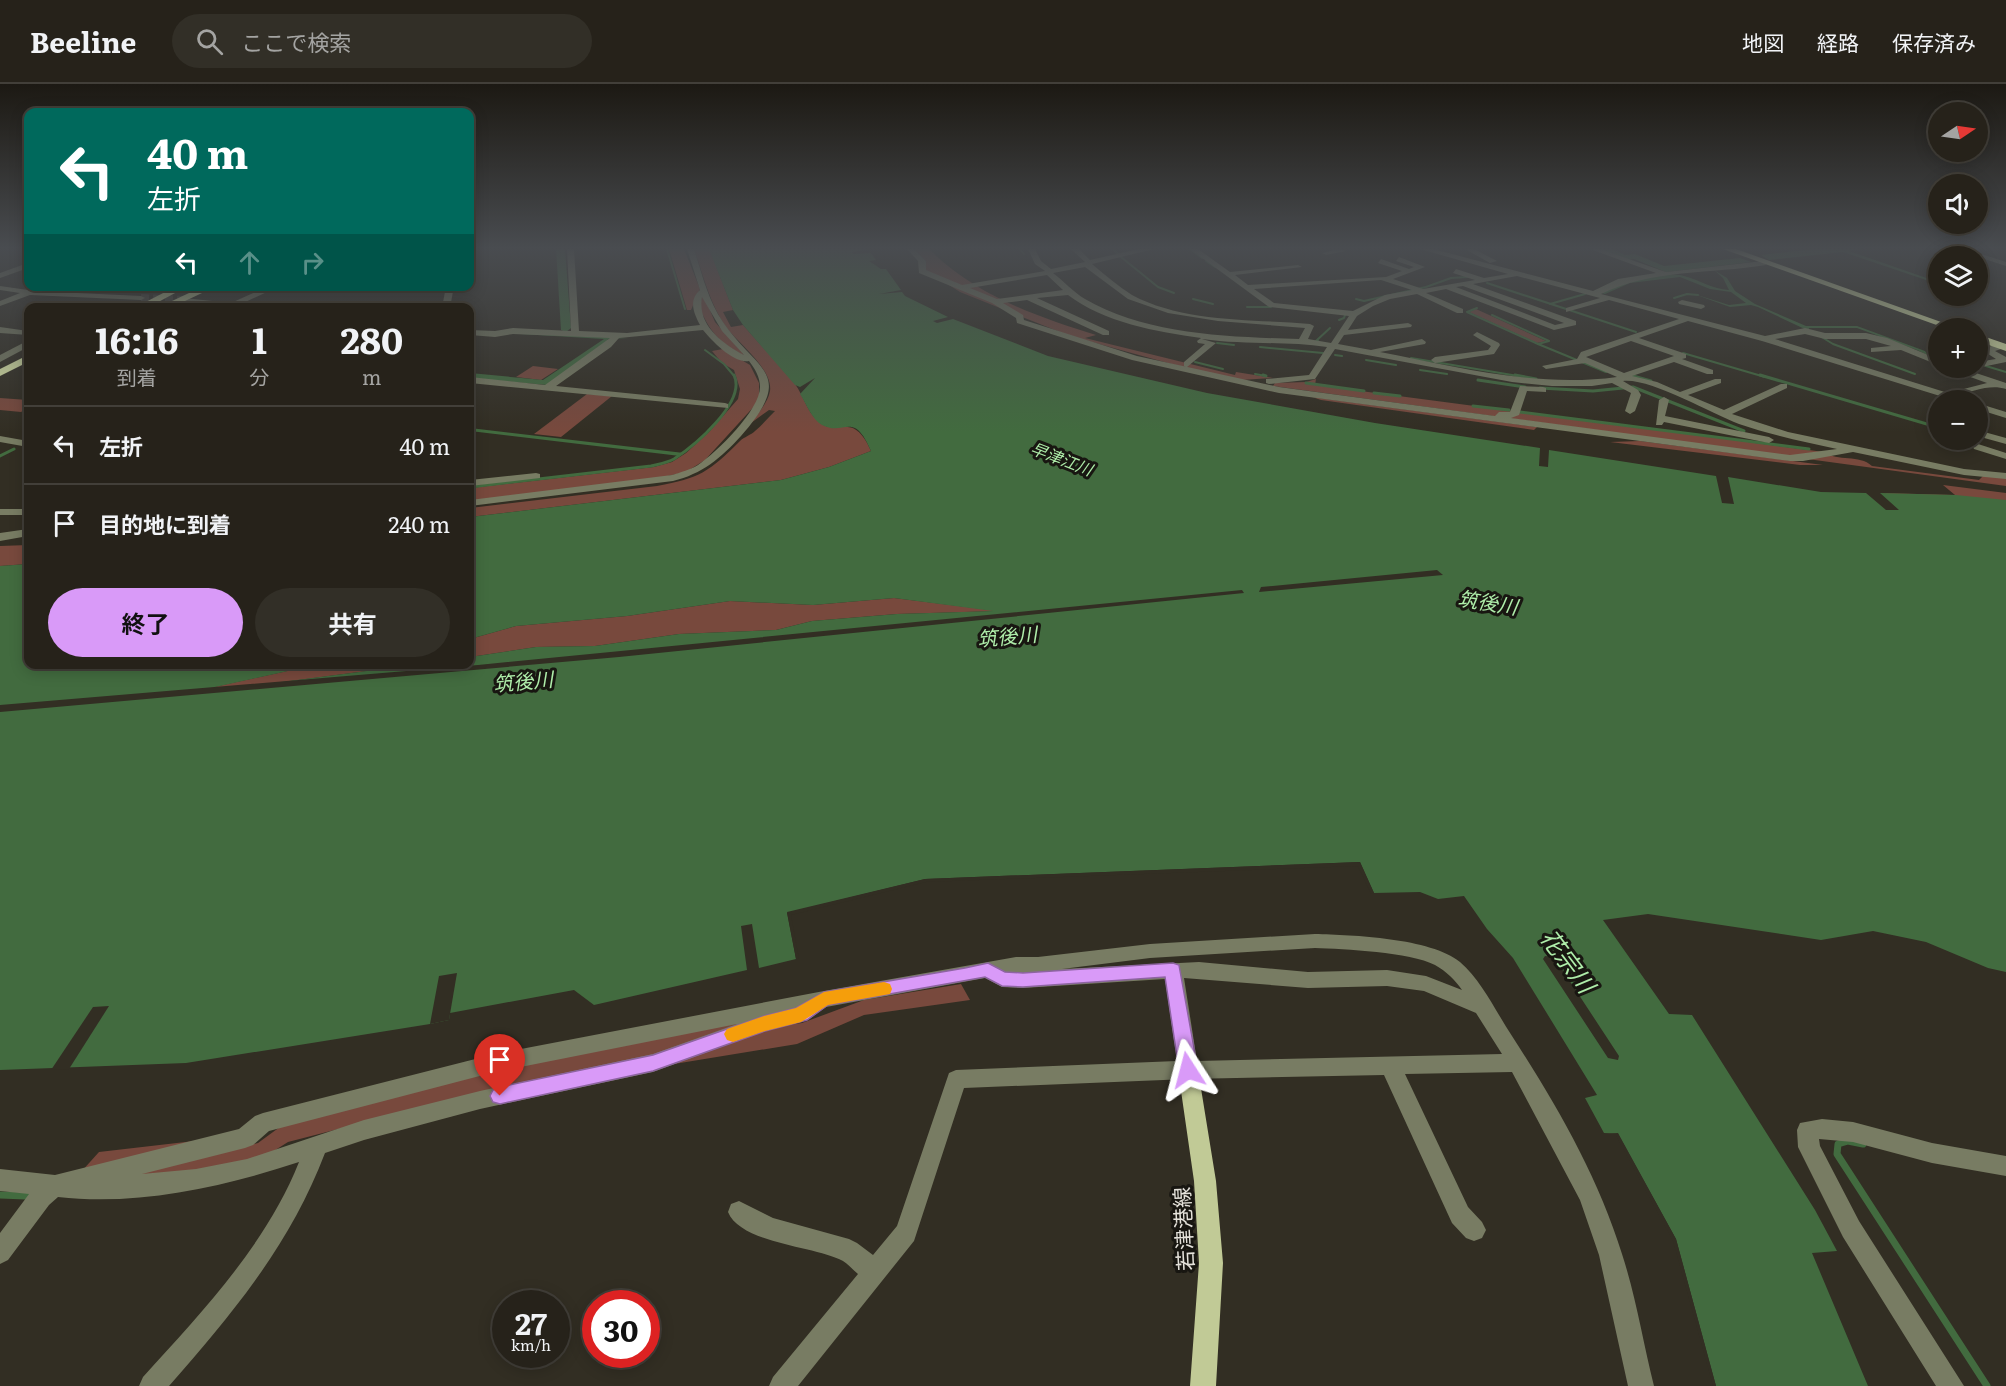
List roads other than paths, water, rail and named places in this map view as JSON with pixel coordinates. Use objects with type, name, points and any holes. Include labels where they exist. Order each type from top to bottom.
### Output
[{"type":"highway","points":[[1900,310],[1928,319]]},
{"type":"highway","points":[[1988,341],[2003,347]]},
{"type":"highway","points":[[0,374],[24,361]]},
{"type":"highway","points":[[0,382],[24,370]]},
{"type":"main road","name":"若津港線","points":[[1188,1070],[1205,1181],[1211,1263],[1203,1386]]},
{"type":"street","points":[[574,334],[576,328],[575,310]]},
{"type":"street","points":[[696,310],[705,327],[720,345],[745,360],[754,362]]},
{"type":"street","points":[[474,502],[652,482],[689,473],[712,459],[740,430],[761,403],[765,384],[754,362],[718,321],[713,310]]},
{"type":"street","points":[[995,310],[1020,321],[1122,354],[1249,384],[1304,394],[1791,458],[1853,449]]},
{"type":"street","points":[[1010,310],[1020,317],[1020,321]]},
{"type":"street","points":[[1016,310],[1038,320],[1093,337],[1187,364],[1229,373]]},
{"type":"street","points":[[1057,310],[1109,333],[1093,337]]},
{"type":"street","points":[[1102,310],[1140,323],[1196,335],[1248,341],[1302,342],[1334,346],[1506,377],[1584,388]]},
{"type":"street","points":[[1172,310],[1214,319],[1310,326]]},
{"type":"street","points":[[1319,310],[1351,313],[1376,310]]},
{"type":"street","points":[[1249,384],[1312,377],[1342,333],[1351,313],[1357,310]]},
{"type":"street","points":[[1506,310],[1554,328],[1573,323],[1536,310]]},
{"type":"street","points":[[1657,310],[1766,339],[1929,390]]},
{"type":"street","points":[[1670,313],[1682,310]]},
{"type":"street","points":[[1302,342],[1314,317]]},
{"type":"street","points":[[1630,411],[1636,395],[1625,382],[1580,358],[1584,354],[1690,318]]},
{"type":"street","points":[[1187,364],[1212,343],[1191,339],[1214,319]]},
{"type":"street","points":[[1121,329],[1140,323]]},
{"type":"street","points":[[1342,333],[1408,325]]},
{"type":"street","points":[[474,333],[574,334],[614,338],[705,327]]},
{"type":"street","points":[[0,330],[24,333]]},
{"type":"street","points":[[1766,339],[1805,331],[1825,336],[1874,337],[1928,358]]},
{"type":"street","points":[[1426,362],[1491,352],[1500,344],[1477,335]]},
{"type":"street","points":[[1093,337],[1122,354]]},
{"type":"street","points":[[547,388],[608,345],[614,338]]},
{"type":"street","points":[[1625,382],[1683,356],[1632,338]]},
{"type":"street","points":[[1371,352],[1422,342]]},
{"type":"street","points":[[1546,366],[1584,362],[1644,344]]},
{"type":"street","points":[[0,359],[24,346]]},
{"type":"street","points":[[1874,350],[1901,347]]},
{"type":"street","points":[[1988,350],[2003,347]]},
{"type":"street","points":[[1988,350],[2004,360],[1988,363]]},
{"type":"street","points":[[1673,359],[1710,372]]},
{"type":"street","points":[[1983,378],[2002,385]]},
{"type":"street","points":[[474,380],[724,406]]},
{"type":"street","points":[[1284,381],[1298,387],[1510,416],[1514,416],[1523,388],[1584,388],[1625,382],[1654,384],[1785,435],[1964,472],[2006,476]]},
{"type":"street","points":[[1682,394],[1718,381]]},
{"type":"street","points":[[1965,390],[2002,385]]},
{"type":"street","points":[[1726,413],[1784,386]]},
{"type":"street","points":[[1664,400],[1659,421],[1717,426],[1769,440],[1778,440],[1785,435]]},
{"type":"street","points":[[1988,409],[2006,415]]},
{"type":"street","points":[[1988,436],[2006,441]]},
{"type":"street","points":[[0,439],[24,441]]},
{"type":"street","points":[[1987,450],[2006,456]]},
{"type":"street","points":[[474,483],[536,476]]},
{"type":"street","points":[[0,512],[24,512]]},
{"type":"street","points":[[0,539],[24,534]]},
{"type":"street","points":[[0,539],[24,540]]},
{"type":"street","points":[[0,1252],[41,1197],[55,1186],[245,1138],[263,1123],[495,1063],[988,969],[1150,951],[1315,941],[1356,942],[1426,954],[1440,959],[1467,982],[1518,1063],[1590,1196],[1611,1255],[1641,1386]]},
{"type":"street","points":[[988,969],[1002,979],[1023,980],[1173,970],[1198,970],[1308,980],[1387,978],[1426,984],[1482,1006]]},
{"type":"street","points":[[1173,970],[1188,1070]]},
{"type":"street","points":[[0,1180],[90,1190],[196,1180],[248,1170],[364,1130],[480,1100],[653,1063],[764,1023],[801,1014],[824,999]]},
{"type":"street","points":[[782,1386],[906,1233],[956,1079],[1188,1070],[1518,1063]]},
{"type":"street","points":[[1390,1065],[1460,1215],[1474,1230]]},
{"type":"street","points":[[1951,1386],[1851,1229],[1809,1147],[1808,1130],[1832,1128],[1934,1153],[1983,1159],[2006,1166]]},
{"type":"street","points":[[152,1386],[223,1305],[272,1239],[309,1170],[316,1147]]},
{"type":"street","points":[[739,1212],[769,1228],[849,1251],[874,1272]]},
{"type":"water","points":[[560,310],[570,310],[571,328],[566,332],[561,330]]},
{"type":"water","points":[[733,310],[933,310],[948,317],[933,321],[937,323],[953,319],[1048,356],[1207,393],[1375,423],[1540,448],[1539,466],[1548,467],[1549,450],[1716,476],[1722,503],[1734,504],[1728,477],[1821,492],[1866,493],[1886,510],[1899,510],[1880,493],[1956,495],[2006,500],[2006,972],[1988,968],[1926,942],[1873,931],[1821,940],[1648,914],[1603,920],[1669,1014],[1692,1015],[1815,1210],[1837,1251],[1812,1253],[1868,1386],[1716,1386],[1676,1239],[1618,1134],[1604,1133],[1585,1098],[1597,1095],[1513,958],[1487,929],[1464,896],[1438,899],[1420,892],[1374,893],[1360,862],[925,879],[787,913],[796,959],[759,968],[752,924],[741,926],[747,970],[594,1005],[574,990],[450,1013],[449,1020],[430,1024],[186,1063],[0,1070],[0,566],[24,564],[24,669],[297,669],[179,695],[382,669],[474,669],[474,656],[536,647],[595,646],[679,634],[776,630],[812,621],[897,614],[993,611],[894,598],[813,605],[730,601],[627,616],[516,626],[474,638],[474,517],[781,480],[829,467],[871,451],[865,438],[854,427],[830,428],[815,419],[800,394],[815,378],[800,387],[795,385],[743,325]],"holes":[[[1545,956],[1554,957],[1619,1056],[1618,1060],[1608,1058],[1543,959]]]},
{"type":"water","points":[[1764,310],[1806,326],[1857,326],[1925,351],[1928,355],[1857,328],[1809,328],[1809,331]]},
{"type":"water","points":[[474,331],[628,338],[608,339],[605,344],[547,385],[474,378],[474,373],[543,380],[604,339]]},
{"type":"water","points":[[474,428],[684,453],[680,456],[474,431]]},
{"type":"waterway","points":[[1473,310],[1467,312],[1538,344]]},
{"type":"waterway","points":[[1568,310],[1636,332]]},
{"type":"waterway","points":[[1339,320],[1344,318],[1346,312]]},
{"type":"waterway","points":[[1492,315],[1549,341],[1538,344]]},
{"type":"waterway","points":[[1318,341],[1316,341],[1330,328]]},
{"type":"waterway","points":[[1820,336],[1833,344],[1915,374]]},
{"type":"waterway","points":[[1217,343],[1234,345]]},
{"type":"waterway","points":[[1538,344],[1606,372]]},
{"type":"waterway","points":[[1260,347],[1323,353]]},
{"type":"waterway","points":[[705,350],[724,364],[734,376]]},
{"type":"waterway","points":[[1683,353],[1765,377]]},
{"type":"waterway","points":[[1335,355],[1342,356]]},
{"type":"waterway","points":[[1411,358],[1524,377]]},
{"type":"waterway","points":[[1366,360],[1396,365]]},
{"type":"waterway","points":[[1195,362],[1223,369]]},
{"type":"waterway","points":[[1988,367],[2006,372]]},
{"type":"waterway","points":[[1420,370],[1447,374]]},
{"type":"waterway","points":[[1255,374],[1266,376],[1263,375]]},
{"type":"waterway","points":[[1515,375],[1536,379]]},
{"type":"waterway","points":[[1760,375],[1928,424]]},
{"type":"waterway","points":[[474,487],[651,466],[671,460],[705,434],[726,410],[733,398],[736,386],[734,376]]},
{"type":"waterway","points":[[1636,377],[1633,376],[1651,381]]},
{"type":"waterway","points":[[1478,380],[1525,387]]},
{"type":"waterway","points":[[1306,383],[1364,391]]},
{"type":"waterway","points":[[1540,388],[1593,391],[1633,387],[1744,431]]},
{"type":"waterway","points":[[1374,393],[1400,396]]},
{"type":"waterway","points":[[1473,406],[1509,410]]},
{"type":"waterway","points":[[1520,412],[1809,449]]},
{"type":"waterway","points":[[0,456],[14,449]]},
{"type":"waterway","points":[[1863,1144],[1848,1141],[1838,1144],[1837,1154],[1987,1386]]},
{"type":"waterway","points":[[0,1195],[26,1196]]},
{"type":"water label","name":"早津江川","points":[[1062,458]]},
{"type":"water label","name":"筑後川","points":[[1488,601]]},
{"type":"water label","name":"筑後川","points":[[1007,635]]},
{"type":"water label","name":"筑後川","points":[[523,680]]},
{"type":"water label","name":"花宗川","points":[[1569,960]]}]
